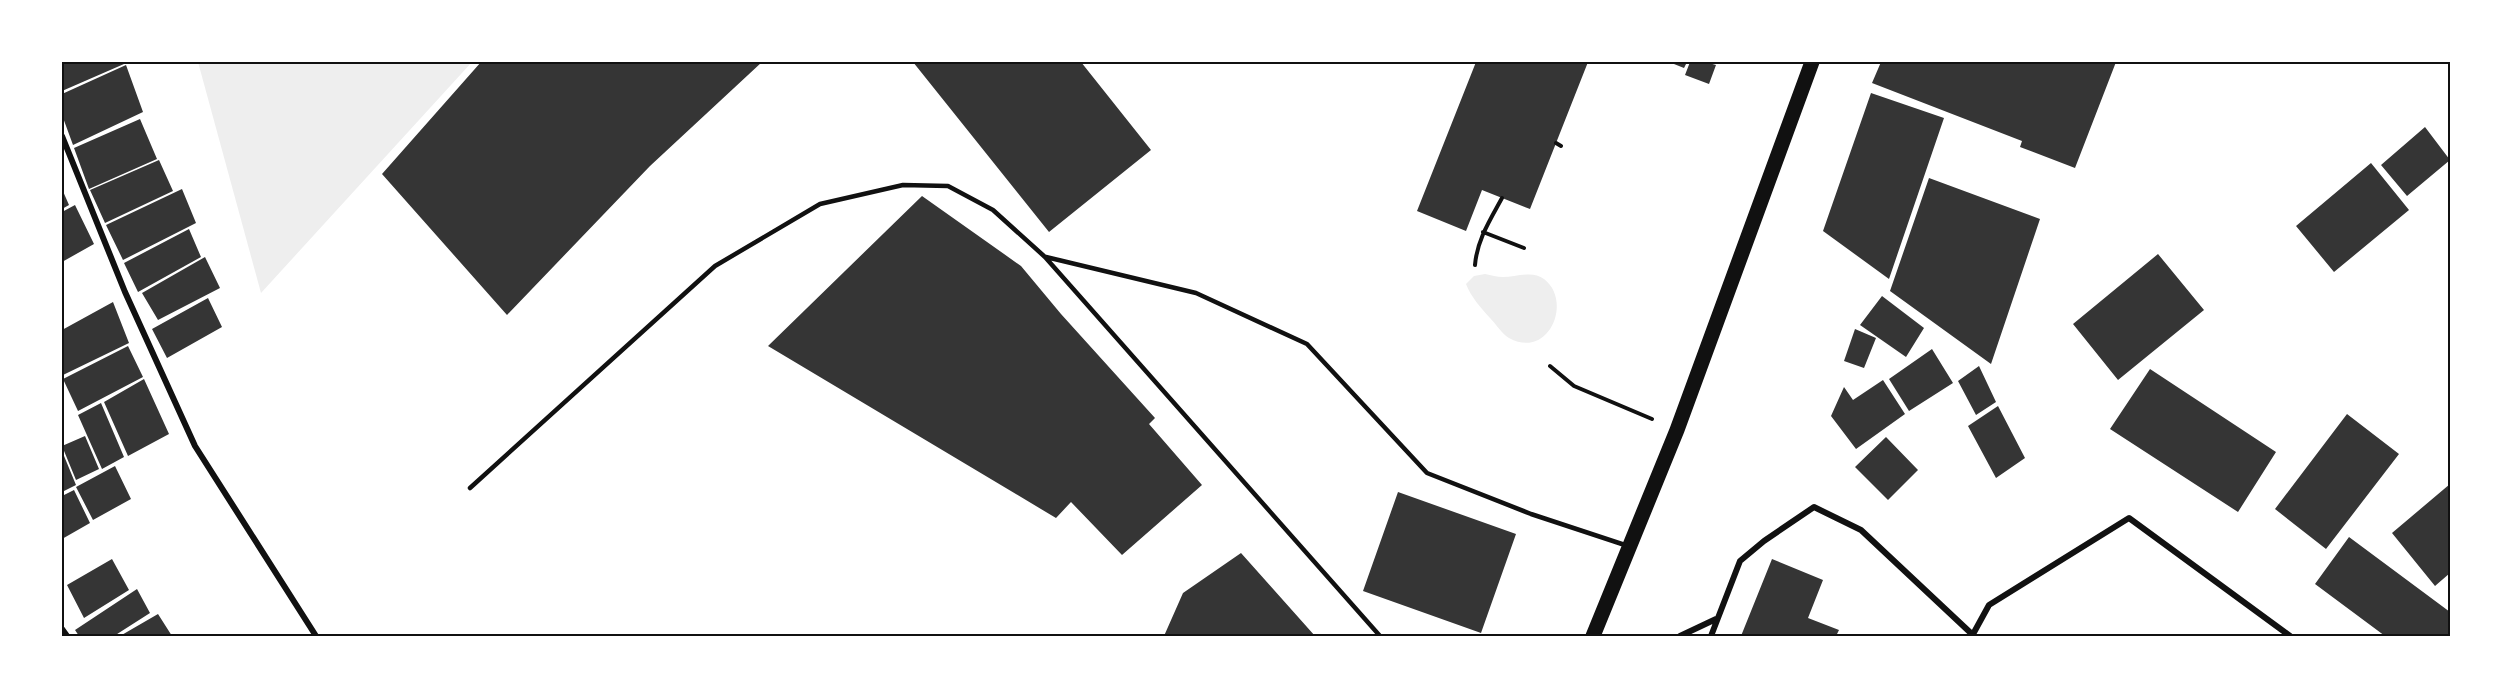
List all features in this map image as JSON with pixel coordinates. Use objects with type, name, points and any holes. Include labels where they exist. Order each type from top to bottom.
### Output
[{"type":"main road","points":[[1593,636],[1677,430],[1812,62]]},
{"type":"street","points":[[62,136],[125,292],[195,446],[316,636]]},
{"type":"street","points":[[1711,636],[1740,561],[1764,541],[1814,507],[1862,530],[1973,636],[1989,605],[2129,518],[2290,636]]},
{"type":"street","points":[[1680,636],[1716,619]]},
{"type":"street","points":[[62,629],[67,636]]},
{"type":"lane","points":[[471,488],[715,266],[820,204],[903,184],[948,186],[993,210],[1045,257],[1380,636]]},
{"type":"lane","points":[[1045,257],[1196,292],[1307,344],[1427,473],[1531,514],[1631,547]]},
{"type":"path","points":[[1556,143],[1561,146]]},
{"type":"path","points":[[1475,265],[1476,252],[1483,232],[1502,198]]},
{"type":"path","points":[[1483,232],[1524,248]]},
{"type":"path","points":[[1550,366],[1574,386],[1677,430]]},
{"type":"shaded area","points":[[198,62],[472,62],[261,293]]},
{"type":"shaded area","points":[[1485,274],[1503,277],[1530,274],[1544,279],[1552,289],[1556,301],[1556,313],[1545,335],[1535,341],[1523,343],[1504,334],[1476,302],[1466,284],[1474,276]]},
{"type":"building","points":[[62,62],[123,62],[124,64],[62,91]]},
{"type":"building","points":[[481,62],[762,62],[650,166],[507,315],[382,174]]},
{"type":"building","points":[[913,62],[1081,62],[1151,150],[1049,232]]},
{"type":"building","points":[[1476,62],[1588,62],[1530,209],[1482,190],[1466,231],[1417,211]]},
{"type":"building","points":[[1669,62],[1687,62],[1684,68]]},
{"type":"building","points":[[1690,62],[1716,65],[1709,84],[1685,75]]},
{"type":"building","points":[[1881,62],[2116,62],[2075,168],[2020,147],[2022,141],[1872,83]]},
{"type":"building","points":[[126,65],[143,112],[73,145],[62,115],[62,94]]},
{"type":"building","points":[[1871,93],[1944,118],[1889,279],[1823,231]]},
{"type":"building","points":[[140,119],[157,159],[89,189],[74,148]]},
{"type":"building","points":[[2425,127],[2450,160],[2407,196],[2381,165]]},
{"type":"building","points":[[159,160],[173,191],[105,223],[90,190]]},
{"type":"building","points":[[2371,163],[2409,210],[2334,272],[2296,226]]},
{"type":"building","points":[[1929,178],[2040,219],[1991,364],[1890,291]]},
{"type":"building","points":[[62,189],[69,205],[62,209]]},
{"type":"building","points":[[182,189],[196,223],[123,260],[106,225]]},
{"type":"building","points":[[922,196],[1021,266],[1155,418],[1149,424],[1202,485],[1122,555],[1071,502],[1056,518],[768,346]]},
{"type":"building","points":[[75,205],[94,244],[62,262],[62,212]]},
{"type":"building","points":[[189,229],[201,257],[138,292],[124,263]]},
{"type":"building","points":[[2158,254],[2204,310],[2118,380],[2073,324]]},
{"type":"building","points":[[205,257],[220,288],[158,320],[142,293]]},
{"type":"building","points":[[1882,296],[1924,328],[1906,357],[1860,325]]},
{"type":"building","points":[[208,298],[222,327],[167,358],[152,329]]},
{"type":"building","points":[[113,302],[129,343],[63,375],[62,330]]},
{"type":"building","points":[[1855,329],[1876,338],[1864,368],[1844,361]]},
{"type":"building","points":[[128,346],[143,377],[78,411],[63,379]]},
{"type":"building","points":[[1932,349],[1953,383],[1909,411],[1889,379]]},
{"type":"building","points":[[1979,366],[1996,402],[1976,415],[1958,381]]},
{"type":"building","points":[[2150,369],[2276,452],[2238,512],[2110,429]]},
{"type":"building","points":[[144,379],[169,434],[128,456],[104,402]]},
{"type":"building","points":[[1883,380],[1905,414],[1856,449],[1831,416],[1844,387],[1853,400]]},
{"type":"building","points":[[101,403],[124,457],[102,469],[78,415]]},
{"type":"building","points":[[1998,406],[2025,458],[1996,478],[1968,426]]},
{"type":"building","points":[[2347,414],[2399,454],[2326,549],[2275,509]]},
{"type":"building","points":[[85,436],[99,469],[76,480],[62,446]]},
{"type":"building","points":[[1886,437],[1918,470],[1888,500],[1855,467]]},
{"type":"building","points":[[62,451],[76,485],[62,492]]},
{"type":"building","points":[[115,466],[131,499],[93,520],[76,487]]},
{"type":"building","points":[[2450,484],[2450,573],[2435,586],[2392,533]]},
{"type":"building","points":[[74,490],[90,523],[62,539],[62,496]]},
{"type":"building","points":[[1398,492],[1516,534],[1481,633],[1363,591]]},
{"type":"building","points":[[2349,537],[2450,612],[2450,636],[2385,636],[2315,584]]},
{"type":"building","points":[[1241,553],[1315,636],[1164,636],[1183,593]]},
{"type":"building","points":[[112,559],[129,590],[84,618],[67,585]]},
{"type":"building","points":[[1772,559],[1823,580],[1808,618],[1839,630],[1836,636],[1741,636]]},
{"type":"building","points":[[137,589],[150,613],[114,636],[79,636],[75,630]]},
{"type":"building","points":[[158,614],[172,636],[120,636]]}]
